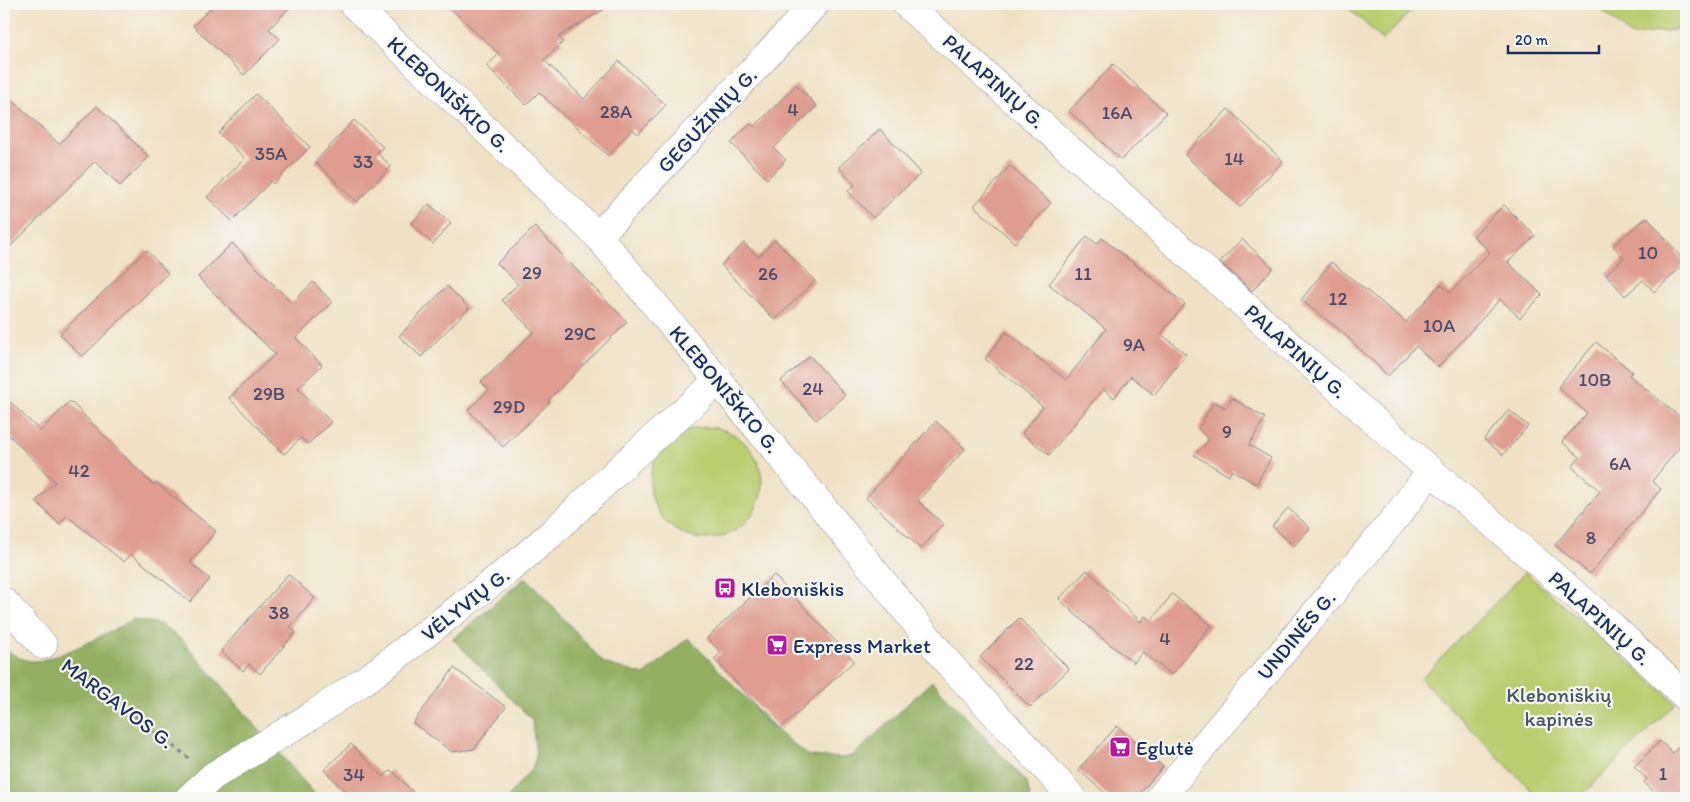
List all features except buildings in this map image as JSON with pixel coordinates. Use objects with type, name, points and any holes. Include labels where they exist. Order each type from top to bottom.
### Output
[{"type":"street","name":"KLEBONIŠKIO G.","points":[[353,4],[598,236],[719,380],[949,664],[1073,798]]},
{"type":"street","name":"GEGUŽINIŲ G.","points":[[598,236],[815,4]]},
{"type":"street","name":"PALAPINIŲ G.","points":[[906,4],[1431,471],[1612,626],[1686,696]]},
{"type":"street","name":"VĖLYVIŲ G.","points":[[189,798],[213,776],[308,718],[371,676],[516,564],[552,533],[630,458],[719,380]]},
{"type":"street","name":"UNDINĖS G.","points":[[1160,798],[1396,517],[1431,471]]},
{"type":"street","name":"MARGAVOS G.","points":[[4,602],[43,645]]},
{"type":"path","name":"MARGAVOS G.","points":[[43,645],[213,776]]},
{"type":"green space","points":[[1344,4],[1418,4],[1383,40]]},
{"type":"green space","points":[[1595,4],[1686,4],[1686,28],[1631,36]]},
{"type":"green space","points":[[706,427],[728,431],[746,443],[758,461],[762,483],[758,505],[746,523],[728,535],[706,539],[684,535],[666,523],[654,505],[650,483],[654,461],[666,443],[684,431]]},
{"type":"green space","name":"Kleboniškių kapinės","points":[[1525,572],[1676,703],[1579,798],[1539,798],[1421,679]]},
{"type":"green space","points":[[526,577],[604,663],[644,675],[688,638],[781,734],[809,756],[843,758],[854,755],[932,681],[1027,782],[1030,798],[507,798],[533,767],[536,755],[532,720],[453,639]]},
{"type":"green space","points":[[134,619],[159,624],[182,640],[318,798],[4,798],[4,647],[24,659],[31,661],[41,660],[83,645]]},
{"type":"place","name":"Kleboniškis","points":[[725,588]]},
{"type":"place","name":"Express Market","points":[[777,645]]},
{"type":"place","name":"Eglutė","points":[[1120,747]]}]
